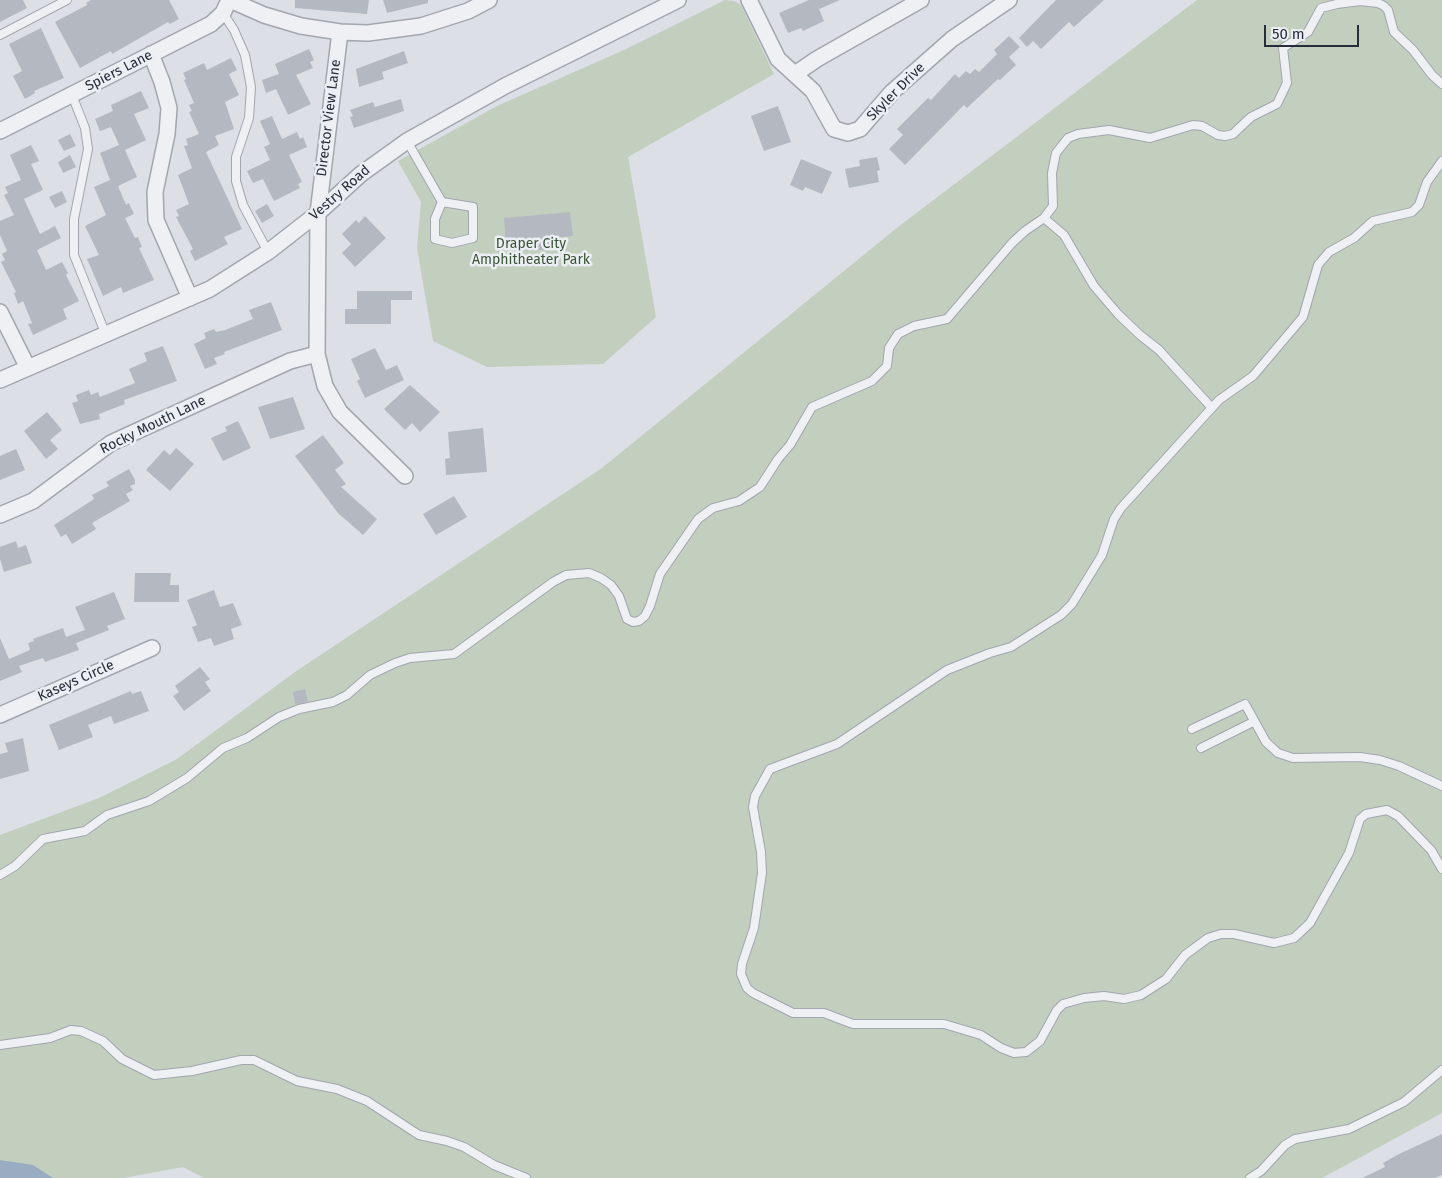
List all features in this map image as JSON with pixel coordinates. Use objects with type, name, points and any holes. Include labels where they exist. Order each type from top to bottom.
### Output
[{"type":"street","points":[[227,4],[246,8],[283,21],[340,32],[395,31],[421,26],[468,11],[489,0]]},
{"type":"street","name":"Vestry Road","points":[[0,380],[190,298],[248,266],[318,213],[361,174],[407,141],[505,86],[678,0]]},
{"type":"street","name":"Skyler Drive","points":[[749,0],[778,59],[796,74],[818,98],[834,129],[843,133],[854,132],[860,128],[892,92],[928,59],[976,22],[1009,0]]},
{"type":"street","points":[[796,74],[817,59],[921,0]]},
{"type":"street","name":"Spiers Lane","points":[[0,131],[211,24],[227,4]]},
{"type":"street","name":"Director View Lane","points":[[340,32],[318,213],[317,354],[326,386],[340,412],[405,476]]},
{"type":"street","points":[[151,54],[162,82],[169,108],[167,134],[154,192],[156,220],[190,298]]},
{"type":"street","points":[[0,312],[28,368]]},
{"type":"street","name":"Rocky Mouth Lane","points":[[0,515],[34,502],[111,443],[290,361],[317,354]]},
{"type":"street","name":"Kaseys Circle","points":[[0,715],[152,648]]},
{"type":"lane","points":[[0,35],[67,0]]},
{"type":"lane","points":[[0,875],[15,866],[43,839],[85,831],[112,813],[149,801],[193,773],[223,748],[247,738],[279,717],[299,709],[333,702],[347,695],[370,675],[395,663],[410,658],[454,654],[553,582],[566,576],[589,573],[601,578],[611,585],[619,596],[627,619],[633,622],[639,621],[645,616],[650,606],[660,574],[698,518],[713,508],[739,501],[760,487],[778,459],[790,445],[812,407],[872,381],[887,366],[889,348],[898,334],[905,328],[947,319],[1012,243],[1044,218],[1053,206],[1052,173],[1056,153],[1068,138],[1078,134],[1108,130],[1150,138],[1193,125],[1202,126],[1218,135],[1233,134],[1251,117],[1277,104],[1287,83],[1283,48],[1304,37],[1316,14],[1327,6],[1360,1],[1378,3],[1388,10],[1394,32],[1442,84]]},
{"type":"lane","points":[[227,4],[234,30],[245,55],[251,87],[249,118],[236,157],[236,181],[243,205],[268,252]]},
{"type":"lane","points":[[72,95],[85,128],[88,149],[74,219],[73,244],[78,266],[106,335]]},
{"type":"lane","points":[[407,141],[442,202]]},
{"type":"lane","points":[[1442,161],[1427,182],[1419,205],[1412,212],[1373,221],[1354,238],[1329,252],[1318,265],[1309,302],[1303,317],[1253,376],[1232,389],[1212,408],[1166,456],[1121,508],[1114,519],[1102,555],[1072,604],[1061,615],[1011,647],[990,652],[947,670],[831,747],[780,763],[770,769],[755,796],[754,807],[762,873],[754,928],[742,964],[744,981],[753,993],[793,1013],[824,1013],[853,1024],[944,1024],[981,1035],[1001,1048],[1014,1053],[1026,1052],[1040,1041],[1057,1010],[1063,1004],[1084,998],[1104,996],[1124,998],[1141,995],[1166,979],[1185,955],[1208,938],[1221,934],[1234,934],[1274,943],[1294,938],[1310,923],[1349,853],[1360,819],[1366,814],[1386,810],[1398,816],[1431,850],[1442,869]]},
{"type":"lane","points":[[442,202],[472,207],[473,238],[452,243],[435,239],[435,219],[442,202]]},
{"type":"lane","points":[[1044,218],[1064,235],[1094,286],[1118,314],[1140,336],[1159,350],[1212,408]]},
{"type":"lane","points":[[1192,729],[1244,704],[1266,742],[1278,753],[1293,758],[1360,757],[1380,760],[1399,766],[1442,786]]},
{"type":"lane","points":[[1201,748],[1253,722]]},
{"type":"lane","points":[[0,1045],[50,1038],[71,1030],[81,1031],[103,1041],[122,1059],[154,1075],[192,1071],[241,1060],[254,1060],[297,1081],[337,1089],[367,1101],[419,1134],[464,1147],[494,1166],[526,1178]]},
{"type":"lane","points":[[1250,1178],[1260,1171],[1285,1145],[1295,1139],[1349,1129],[1404,1102],[1442,1070]]},
{"type":"green space","name":"Draper City Amphitheater Park","points":[[725,0],[734,1],[741,5],[774,74],[628,157],[656,317],[603,364],[487,367],[433,341],[417,248],[421,202],[398,161],[497,106],[624,50]]},
{"type":"green space","points":[[1197,0],[1442,0],[1442,1113],[1322,1178],[204,1178],[183,1167],[123,1178],[0,1178],[0,835],[99,798],[177,759],[295,672],[602,468],[898,227]]},
{"type":"water","points":[[0,1160],[33,1165],[53,1178],[0,1178]]},
{"type":"building","points":[[0,0],[23,0],[27,8],[0,22]]},
{"type":"building","points":[[91,0],[169,0],[179,19],[170,24],[168,22],[112,54],[111,51],[80,68],[55,22],[87,5],[86,3]]},
{"type":"building","points":[[295,0],[369,0],[367,14],[295,8]]},
{"type":"building","points":[[383,0],[428,0],[428,3],[387,13]]},
{"type":"building","points":[[809,0],[840,0],[819,9],[824,21],[803,31],[801,28],[788,33],[779,13]]},
{"type":"building","points":[[1056,0],[1104,0],[1074,27],[1069,22],[1041,49],[1033,41],[1027,47],[1019,38]]},
{"type":"building","points":[[41,28],[64,78],[34,91],[35,93],[25,99],[13,76],[22,71],[9,44]]},
{"type":"building","points":[[1009,36],[1020,47],[1009,57],[1016,65],[967,108],[964,105],[905,165],[889,149],[903,135],[897,129],[928,98],[931,100],[955,74],[959,78],[966,71],[970,74],[975,69],[979,72],[997,54],[994,50]]},
{"type":"building","points":[[309,49],[314,60],[310,62],[313,68],[296,75],[311,104],[288,115],[276,89],[266,93],[262,80],[279,74],[275,64]]},
{"type":"building","points":[[404,51],[408,63],[382,72],[384,79],[359,87],[356,69]]},
{"type":"building","points":[[231,58],[237,70],[229,74],[239,95],[225,102],[234,129],[215,136],[219,145],[206,152],[242,229],[224,237],[228,244],[195,261],[190,251],[193,249],[176,217],[179,216],[176,210],[189,204],[178,175],[192,168],[184,146],[188,145],[186,139],[199,134],[189,112],[192,111],[189,105],[194,103],[183,73],[204,63],[207,70]]},
{"type":"building","points":[[141,91],[149,108],[134,114],[146,140],[125,150],[137,177],[118,186],[126,205],[129,203],[134,214],[125,218],[135,238],[138,237],[142,247],[139,248],[154,280],[123,293],[121,287],[103,296],[87,259],[99,255],[85,226],[106,215],[94,187],[110,180],[100,153],[119,145],[111,127],[100,131],[95,119],[113,111],[111,105]]},
{"type":"building","points":[[401,99],[404,111],[354,128],[350,117],[353,116],[350,110],[373,102],[375,107]]},
{"type":"building","points":[[778,106],[791,142],[764,151],[751,116]]},
{"type":"building","points":[[272,116],[282,139],[297,132],[300,139],[303,137],[307,147],[289,155],[302,182],[298,184],[300,188],[274,201],[263,179],[253,183],[247,171],[270,160],[264,147],[270,144],[260,121]]},
{"type":"building","points":[[70,134],[76,146],[64,151],[58,140]]},
{"type":"building","points":[[31,145],[39,161],[31,164],[43,190],[24,199],[40,234],[55,226],[61,238],[37,250],[46,270],[62,262],[68,273],[66,275],[79,301],[63,309],[67,319],[33,335],[28,324],[32,323],[23,301],[18,304],[14,293],[16,292],[1,262],[5,260],[2,254],[7,251],[0,235],[0,221],[14,215],[4,195],[8,193],[5,187],[21,180],[10,155]]},
{"type":"building","points":[[70,155],[76,167],[63,173],[58,162]]},
{"type":"building","points":[[877,157],[880,170],[877,171],[879,182],[849,188],[845,169],[860,166],[859,160]]},
{"type":"building","points":[[801,159],[832,172],[822,194],[805,187],[803,191],[790,185]]},
{"type":"building","points":[[62,191],[67,202],[55,208],[49,197]]},
{"type":"building","points":[[267,204],[274,216],[262,223],[255,211]]},
{"type":"building","points":[[570,212],[573,236],[552,238],[553,249],[526,251],[525,242],[506,244],[504,218]]},
{"type":"building","points":[[365,216],[386,238],[355,267],[342,253],[351,244],[342,234],[356,220],[359,223]]},
{"type":"building","points":[[357,291],[412,291],[412,300],[391,300],[391,324],[345,324],[345,309],[357,309]]},
{"type":"building","points":[[271,302],[282,330],[224,352],[225,354],[214,358],[217,364],[205,369],[194,344],[206,338],[204,333],[214,329],[216,332],[225,330],[253,319],[249,310]]},
{"type":"building","points":[[163,346],[177,381],[124,400],[125,404],[99,414],[100,419],[80,424],[72,403],[78,401],[76,395],[89,390],[91,395],[98,392],[100,397],[135,383],[129,369],[147,361],[144,353]]},
{"type":"building","points":[[375,348],[386,370],[397,365],[404,380],[365,398],[357,381],[360,379],[351,359]]},
{"type":"building","points":[[410,385],[440,412],[420,432],[412,423],[405,430],[384,409]]},
{"type":"building","points":[[293,397],[305,429],[270,439],[258,407]]},
{"type":"building","points":[[47,412],[62,430],[50,440],[58,449],[46,459],[24,431]]},
{"type":"building","points":[[238,421],[251,448],[223,461],[211,438],[227,431],[225,427]]},
{"type":"building","points":[[483,428],[487,472],[446,475],[445,459],[450,458],[448,432]]},
{"type":"building","points":[[323,435],[344,463],[335,470],[346,484],[341,487],[377,519],[363,535],[338,513],[295,456]]},
{"type":"building","points":[[176,448],[194,464],[170,491],[146,470],[164,450],[170,455]]},
{"type":"building","points":[[16,449],[25,470],[0,480],[0,456]]},
{"type":"building","points":[[129,469],[135,480],[135,484],[130,486],[133,490],[126,494],[130,501],[92,523],[96,529],[72,544],[66,534],[61,537],[54,525],[94,499],[92,495],[109,486],[106,482]]},
{"type":"building","points":[[454,496],[467,517],[436,535],[423,514]]},
{"type":"building","points":[[16,541],[18,548],[26,545],[32,563],[4,572],[0,559],[0,547]]},
{"type":"building","points":[[135,573],[171,573],[170,585],[179,585],[179,602],[134,602]]},
{"type":"building","points":[[214,590],[220,607],[233,603],[242,625],[231,629],[234,639],[214,646],[211,638],[198,642],[192,627],[197,625],[187,600]]},
{"type":"building","points":[[114,592],[125,619],[107,626],[109,630],[76,643],[79,650],[45,662],[43,658],[19,666],[22,672],[0,681],[0,638],[9,659],[30,650],[28,643],[34,641],[33,639],[63,628],[66,637],[85,630],[75,607]]},
{"type":"building","points":[[200,667],[210,679],[205,682],[211,691],[184,711],[173,696],[179,692],[175,686]]},
{"type":"building","points":[[305,689],[308,702],[295,704],[293,692]]},
{"type":"building","points":[[131,691],[132,694],[141,691],[149,711],[114,724],[111,716],[88,725],[93,737],[59,750],[49,725]]},
{"type":"building","points":[[23,738],[29,771],[0,779],[0,754],[8,752],[5,743]]},
{"type":"building","points":[[1442,1134],[1442,1175],[1435,1178],[1362,1178],[1385,1167],[1383,1163],[1397,1155]]}]
